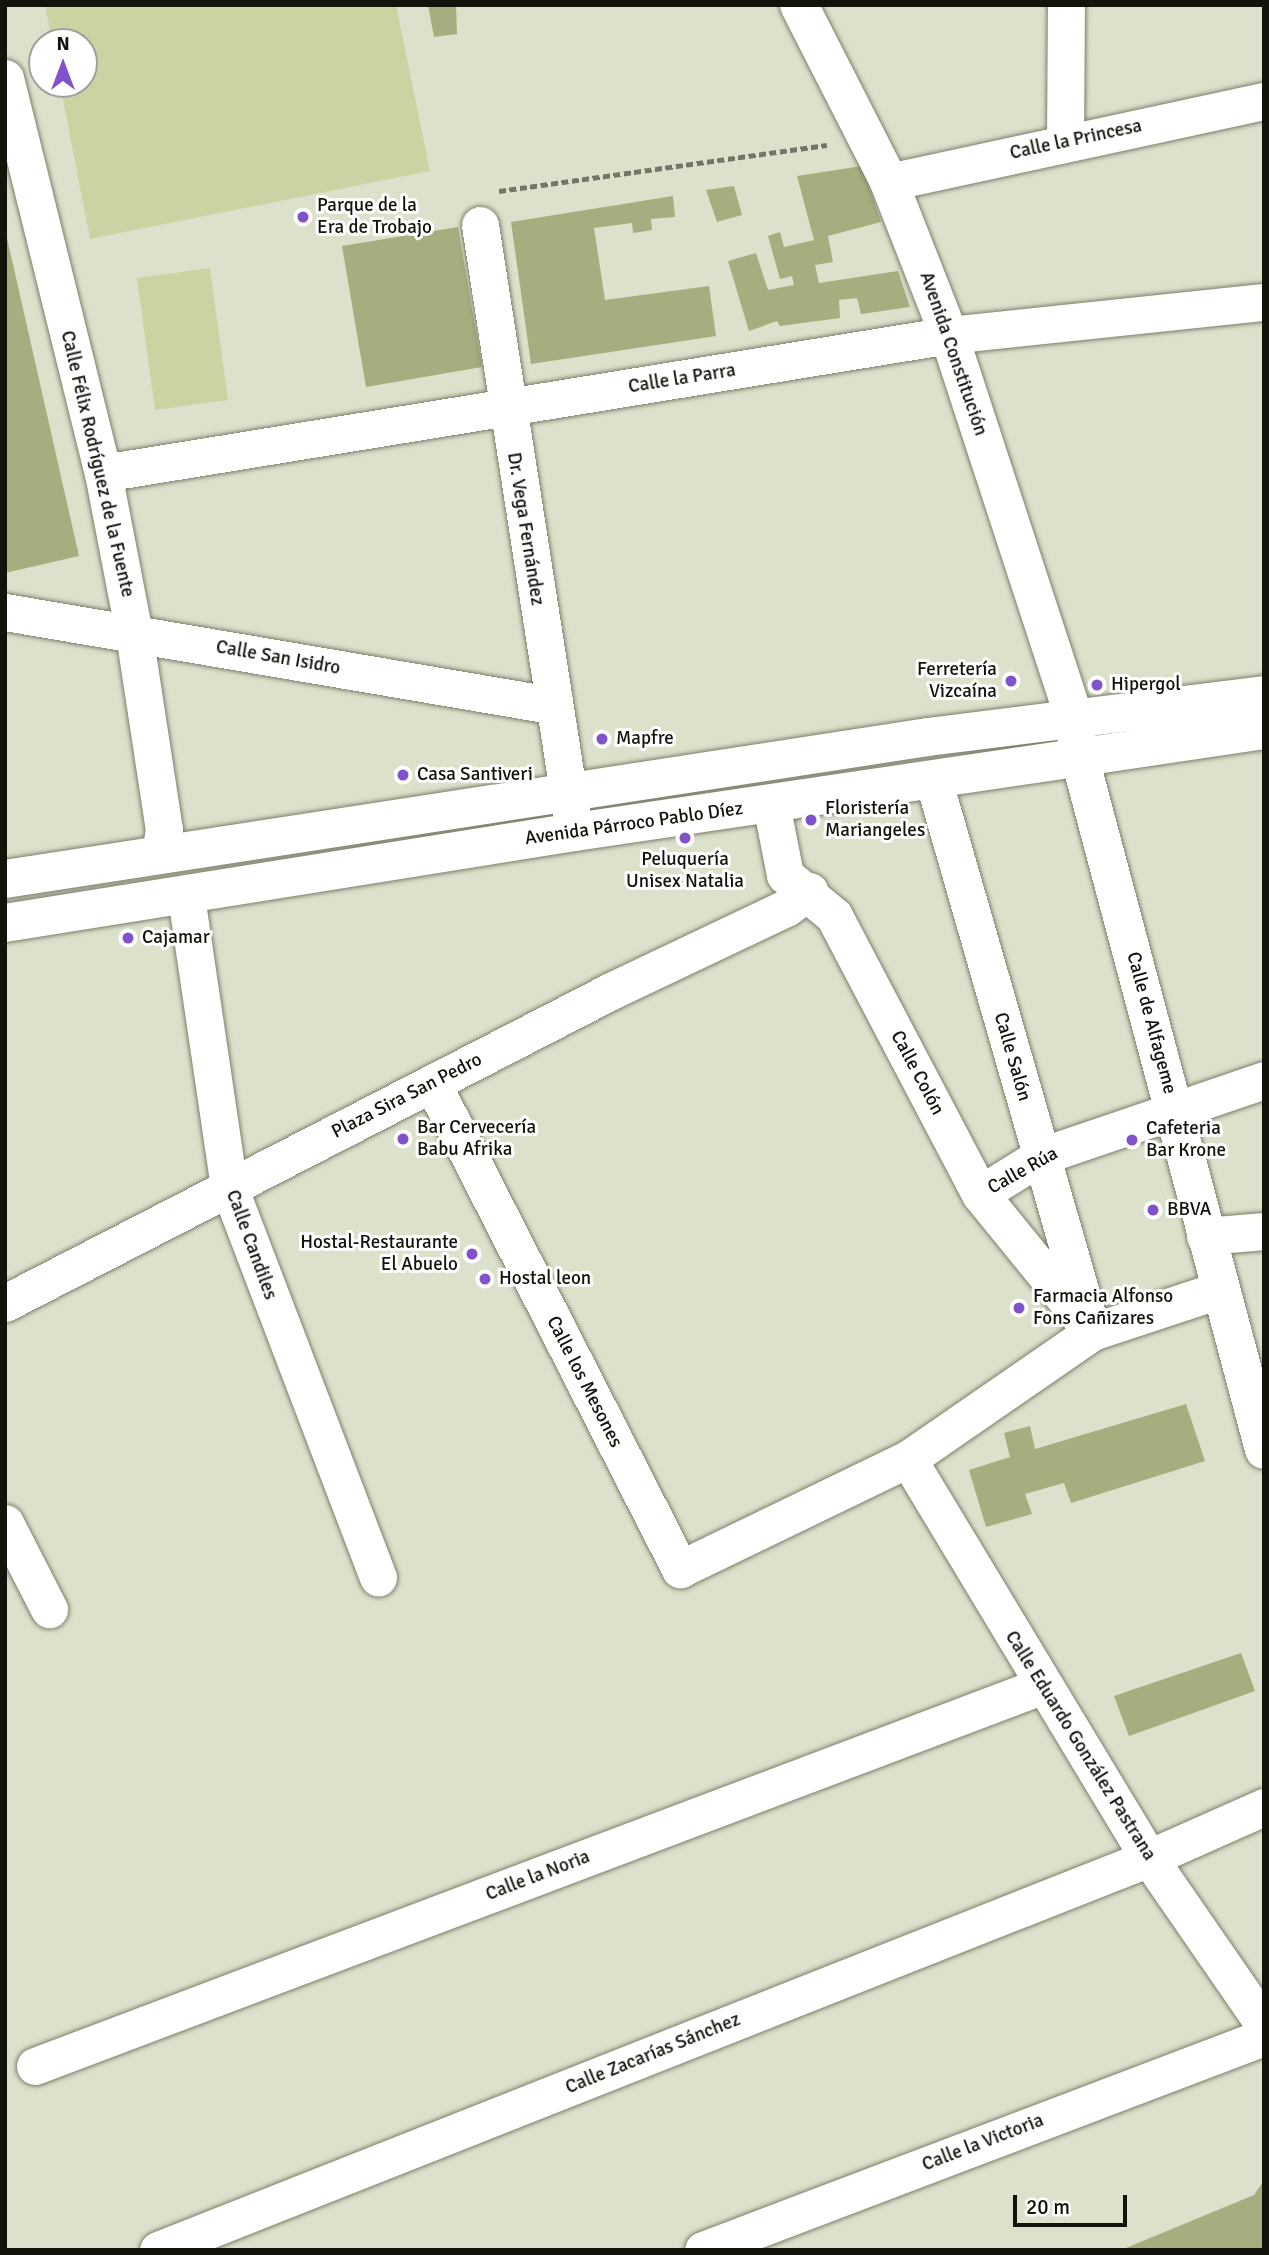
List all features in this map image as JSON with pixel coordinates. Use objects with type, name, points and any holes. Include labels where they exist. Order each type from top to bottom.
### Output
[{"type":"main road","name":"Avenida Constitución","points":[[799,5],[889,182],[949,335],[1074,717]]},
{"type":"main road","name":"Avenida Párroco Pablo Díez","points":[[5,879],[1074,717],[1264,695]]},
{"type":"main road","name":"Calle de Alfageme","points":[[1074,717],[1079,755],[1219,1290],[1264,1450]]},
{"type":"main road","points":[[771,804],[800,779],[1014,745],[1074,717]]},
{"type":"main road","name":"Avenida Párroco Pablo Díez","points":[[5,923],[575,832],[934,782],[1079,755],[1264,730]]},
{"type":"street","points":[[1065,141],[1066,5]]},
{"type":"street","name":"Calle Félix Rodríguez de la Fuente","points":[[5,78],[17,170],[103,473],[134,634],[164,829],[160,855]]},
{"type":"street","name":"Calle la Princesa","points":[[889,182],[1065,141],[1264,101]]},
{"type":"street","name":"Dr. Vega Fernández","points":[[480,225],[551,705],[565,793],[575,832]]},
{"type":"street","name":"Calle la Parra","points":[[103,473],[949,335],[1264,302]]},
{"type":"street","name":"Calle San Isidro","points":[[5,612],[551,705]]},
{"type":"street","name":"Calle Salón","points":[[934,782],[1092,1332]]},
{"type":"street","name":"Calle Colón","points":[[771,804],[785,876],[809,891],[834,916],[980,1194],[1092,1332]]},
{"type":"street","name":"Plaza Sira San Pedro","points":[[5,1303],[432,1083],[786,908],[809,891]]},
{"type":"street","name":"Calle Candiles","points":[[186,896],[229,1187],[378,1578]]},
{"type":"street","name":"Calle Rúa","points":[[980,1194],[1041,1156],[1264,1080]]},
{"type":"street","name":"Calle los Mesones","points":[[432,1083],[680,1569],[908,1459]]},
{"type":"street","points":[[1205,1236],[1264,1231]]},
{"type":"street","points":[[908,1459],[1092,1332],[1219,1290]]},
{"type":"street","name":"Calle Eduardo González Pastrana","points":[[908,1459],[1041,1686],[1149,1858],[1250,1980],[1264,2025]]},
{"type":"street","points":[[5,1523],[49,1609]]},
{"type":"street","name":"Calle la Noria","points":[[35,2066],[1041,1686]]},
{"type":"street","name":"Calle Zacarías Sánchez","points":[[158,2250],[1149,1858],[1264,1807]]},
{"type":"street","name":"Calle la Victoria","points":[[703,2250],[1264,2037]]},
{"type":"green space","points":[[45,5],[396,5],[430,171],[90,239],[63,98],[98,98],[98,28],[49,28]]},
{"type":"green space","points":[[210,268],[228,400],[155,410],[137,278]]},
{"type":"building","points":[[428,5],[456,5],[457,34],[434,37]]},
{"type":"building","points":[[862,166],[881,222],[828,236],[833,262],[815,265],[819,283],[898,271],[910,307],[861,314],[857,298],[839,300],[840,318],[780,326],[777,321],[749,331],[728,261],[756,253],[768,290],[794,285],[792,276],[780,279],[768,236],[780,232],[784,247],[814,240],[797,176]]},
{"type":"building","points":[[734,186],[742,215],[717,222],[706,190]]},
{"type":"building","points":[[673,196],[675,217],[651,219],[652,230],[633,233],[632,223],[594,228],[605,300],[709,286],[716,336],[531,364],[511,222]]},
{"type":"building","points":[[458,227],[482,367],[366,387],[342,246]]},
{"type":"building","points":[[5,229],[79,556],[5,573]]},
{"type":"building","points":[[1186,1404],[1205,1461],[1071,1503],[1064,1483],[1025,1494],[1032,1514],[986,1527],[969,1470],[1010,1457],[1004,1433],[1030,1426],[1035,1449]]},
{"type":"building","points":[[1241,1653],[1255,1691],[1129,1736],[1114,1696]]},
{"type":"building","points":[[1264,2180],[1264,2250],[1121,2250],[1254,2195]]},
{"type":"place","name":"Parque de la Era de Trobajo","points":[[303,217]]},
{"type":"place","name":"Ferretería Vizcaína","points":[[1011,681]]},
{"type":"place","name":"Hipergol","points":[[1097,685]]},
{"type":"place","name":"Mapfre","points":[[602,739]]},
{"type":"place","name":"Casa Santiveri","points":[[403,775]]},
{"type":"place","name":"Floristería Mariangeles","points":[[811,820]]},
{"type":"place","name":"Peluquería Unisex Natalia","points":[[685,838]]},
{"type":"place","name":"Cajamar","points":[[128,938]]},
{"type":"place","name":"Bar Cervecería Babu Afrika","points":[[403,1139]]},
{"type":"place","name":"Cafeteria Bar Krone","points":[[1132,1140]]},
{"type":"place","name":"BBVA","points":[[1153,1210]]},
{"type":"place","name":"Hostal-Restaurante El Abuelo","points":[[472,1254]]},
{"type":"place","name":"Hostal leon","points":[[485,1279]]},
{"type":"place","name":"Farmacia Alfonso Fons Cañizares","points":[[1019,1308]]}]
